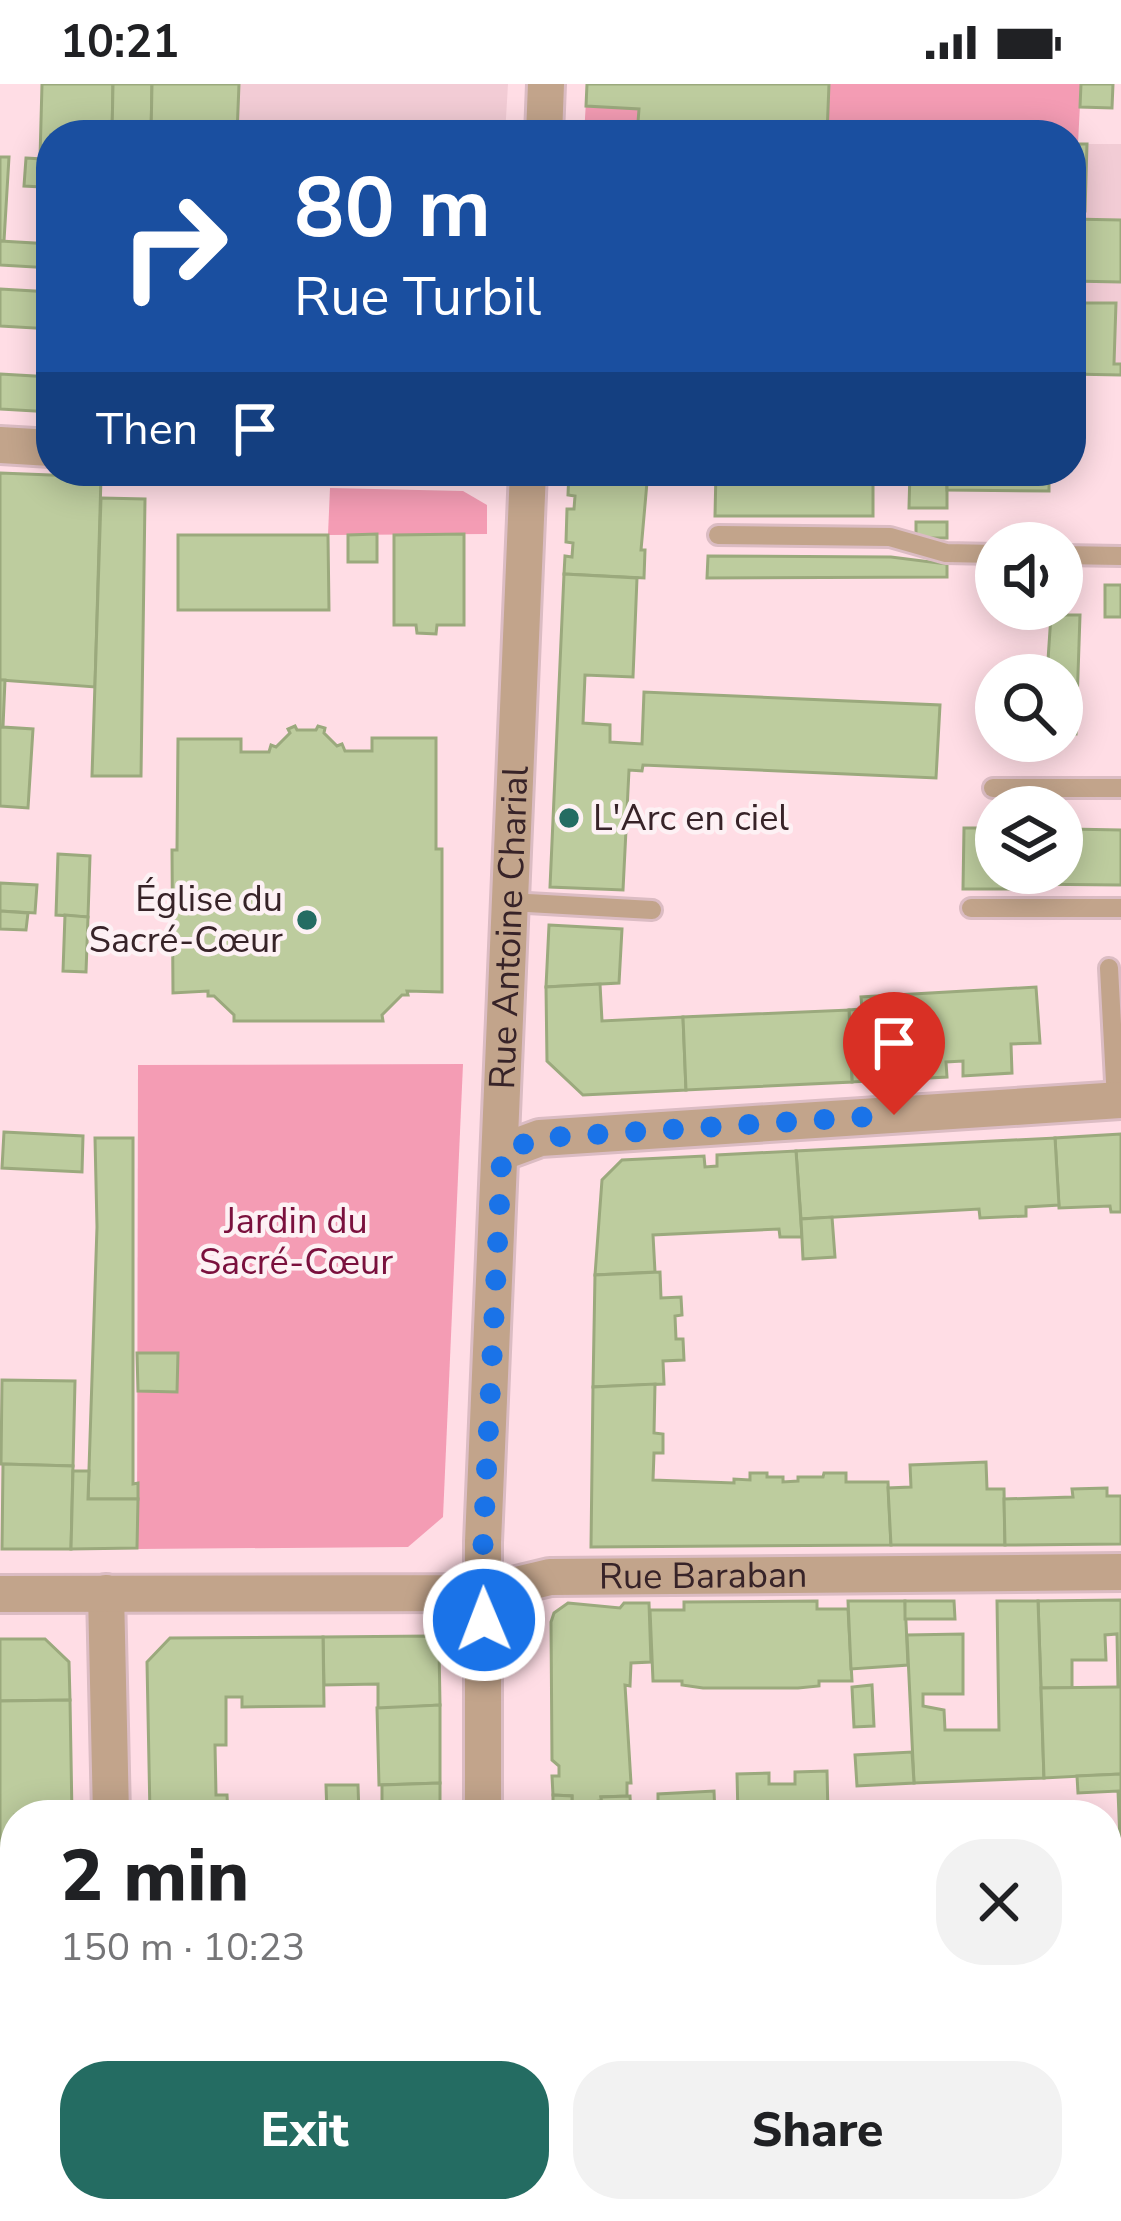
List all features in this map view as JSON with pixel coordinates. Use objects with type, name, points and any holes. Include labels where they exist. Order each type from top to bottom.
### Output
[{"type":"street","points":[[545,120],[546,84]]},
{"type":"street","points":[[0,445],[36,447]]},
{"type":"street","name":"Rue Antoine Charial","points":[[483,1800],[483,1593],[510,902],[517,486]]},
{"type":"street","points":[[502,1152],[540,1138],[1118,1100]]},
{"type":"street","name":"Rue Baraban","points":[[0,1594],[483,1593],[550,1577],[1121,1572]]},
{"type":"street","points":[[106,1593],[111,1800]]},
{"type":"lane","points":[[718,535],[890,537],[946,553],[975,554]]},
{"type":"lane","points":[[1083,555],[1121,556]]},
{"type":"lane","points":[[1083,788],[1121,788]]},
{"type":"lane","points":[[510,902],[652,910]]},
{"type":"lane","points":[[971,908],[1121,908]]},
{"type":"lane","points":[[1109,968],[1118,1100]]},
{"type":"shaded area","points":[[152,84],[508,84],[506,120],[151,120]]},
{"type":"shaded area","points":[[1086,144],[1121,144],[1121,375],[1086,374]]},
{"type":"green space","points":[[587,84],[1081,84],[1079,120],[585,120]]},
{"type":"green space","points":[[330,488],[463,491],[487,505],[487,534],[328,535]]},
{"type":"green space","name":"Jardin du Sacré-Cœur","points":[[463,1064],[443,1517],[408,1547],[137,1549],[138,1065]]},
{"type":"building","points":[[42,84],[113,84],[112,120],[41,120]]},
{"type":"building","points":[[113,84],[152,84],[151,120],[112,120]]},
{"type":"building","points":[[152,84],[239,84],[238,120],[151,120]]},
{"type":"building","points":[[587,84],[829,84],[828,120],[638,120],[639,109],[586,106]]},
{"type":"building","points":[[1081,84],[1113,84],[1112,108],[1080,107]]},
{"type":"building","points":[[0,157],[9,157],[4,241],[0,241]]},
{"type":"building","points":[[26,158],[36,159],[36,187],[24,186]]},
{"type":"building","points":[[1086,219],[1121,220],[1121,282],[1086,281]]},
{"type":"building","points":[[0,241],[36,243],[36,267],[0,265]]},
{"type":"building","points":[[0,289],[36,291],[36,328],[0,326]]},
{"type":"building","points":[[1086,303],[1116,303],[1114,364],[1121,364],[1121,375],[1086,374]]},
{"type":"building","points":[[0,374],[36,376],[36,411],[0,409]]},
{"type":"building","points":[[0,473],[36,474],[36,486],[101,486],[95,687],[0,680]]},
{"type":"building","points":[[568,486],[647,486],[641,550],[645,550],[644,578],[564,574],[565,556],[572,557],[573,543],[566,542],[567,509],[574,509],[575,496],[568,495]]},
{"type":"building","points":[[716,486],[873,486],[873,516],[715,516]]},
{"type":"building","points":[[910,486],[947,486],[947,508],[909,508]]},
{"type":"building","points":[[947,486],[1049,486],[1049,491],[947,490]]},
{"type":"building","points":[[101,498],[145,499],[141,776],[92,776]]},
{"type":"building","points":[[916,522],[947,522],[947,538],[916,538]]},
{"type":"building","points":[[377,534],[377,562],[348,562],[348,535]]},
{"type":"building","points":[[464,534],[464,625],[437,625],[436,634],[417,633],[416,625],[394,625],[394,535]]},
{"type":"building","points":[[178,535],[328,535],[329,610],[178,610]]},
{"type":"building","points":[[708,556],[891,557],[947,564],[947,577],[707,578]]},
{"type":"building","points":[[564,574],[637,578],[633,677],[585,675],[583,723],[610,725],[610,742],[642,744],[644,692],[940,705],[936,778],[643,765],[642,771],[629,770],[623,890],[550,887]]},
{"type":"building","points":[[1105,585],[1121,585],[1121,617],[1105,617]]},
{"type":"building","points":[[1050,630],[1079,630],[1079,654],[1048,654]]},
{"type":"building","points":[[0,680],[5,680],[3,727],[33,729],[28,808],[0,806]]},
{"type":"building","name":"Église du Sacré-Cœur","points":[[295,726],[297,730],[325,728],[324,733],[345,751],[372,751],[372,738],[436,738],[442,992],[407,991],[382,1015],[383,1021],[234,1021],[234,1015],[208,996],[208,991],[173,993],[172,850],[177,850],[178,739],[241,739],[241,752],[269,752]]},
{"type":"building","points":[[964,828],[975,828],[975,889],[963,889]]},
{"type":"building","points":[[1083,829],[1121,830],[1121,885],[1083,885]]},
{"type":"building","points":[[58,854],[90,856],[88,917],[56,915]]},
{"type":"building","points":[[0,883],[37,885],[35,913],[0,911]]},
{"type":"building","points":[[0,911],[28,913],[26,930],[0,929]]},
{"type":"building","points":[[65,915],[88,917],[86,972],[63,971]]},
{"type":"building","points":[[549,925],[622,929],[619,983],[546,987]]},
{"type":"building","points":[[600,984],[602,1021],[683,1017],[686,1090],[583,1095],[547,1061],[546,987]]},
{"type":"building","points":[[1036,987],[1040,1043],[1011,1044],[1012,1073],[963,1076],[963,1061],[946,1062],[947,1077],[852,1082],[849,1010],[862,1009],[861,997]]},
{"type":"building","points":[[849,1010],[852,1082],[686,1090],[683,1017]]},
{"type":"building","points":[[4,1132],[83,1136],[82,1172],[2,1168]]},
{"type":"building","points":[[1121,1134],[1121,1212],[1111,1212],[1110,1206],[1059,1208],[1055,1138]]},
{"type":"building","points":[[95,1138],[133,1138],[133,1484],[138,1483],[138,1499],[88,1499],[97,1227]]},
{"type":"building","points":[[1055,1138],[1059,1205],[1026,1207],[1026,1216],[980,1218],[979,1209],[801,1219],[796,1151]]},
{"type":"building","points":[[796,1151],[802,1237],[780,1237],[779,1229],[653,1235],[655,1272],[595,1275],[602,1180],[622,1160],[704,1156],[705,1167],[717,1166],[717,1155]]},
{"type":"building","points":[[832,1217],[835,1257],[803,1259],[801,1219]]},
{"type":"building","points":[[660,1272],[661,1298],[681,1297],[682,1315],[675,1316],[676,1339],[683,1339],[684,1360],[663,1361],[664,1384],[593,1387],[595,1275]]},
{"type":"building","points":[[137,1353],[178,1353],[177,1392],[138,1391]]},
{"type":"building","points":[[2,1380],[75,1381],[73,1466],[1,1464]]},
{"type":"building","points":[[655,1384],[654,1433],[663,1434],[663,1453],[654,1453],[653,1480],[734,1483],[734,1479],[750,1480],[750,1473],[767,1473],[767,1477],[783,1477],[783,1482],[846,1473],[846,1482],[888,1482],[891,1545],[591,1547],[593,1387]]},
{"type":"building","points":[[986,1462],[987,1489],[1004,1489],[1005,1545],[891,1545],[888,1488],[911,1487],[910,1465]]},
{"type":"building","points":[[3,1464],[73,1466],[71,1549],[2,1549]]},
{"type":"building","points":[[73,1471],[89,1471],[88,1499],[138,1499],[137,1548],[71,1549]]},
{"type":"building","points":[[1107,1488],[1107,1496],[1121,1496],[1121,1544],[1005,1545],[1004,1499],[1073,1497],[1072,1489]]},
{"type":"building","points":[[1121,1600],[1121,1687],[1117,1634],[1105,1635],[1106,1660],[1072,1660],[1072,1688],[1041,1688],[1038,1601]]},
{"type":"building","points":[[817,1601],[817,1609],[848,1609],[852,1681],[819,1681],[819,1686],[798,1688],[703,1688],[682,1685],[682,1681],[653,1681],[650,1610],[684,1610],[684,1602]]},
{"type":"building","points":[[848,1601],[905,1601],[908,1665],[851,1669]]},
{"type":"building","points":[[905,1601],[954,1601],[955,1619],[905,1619]]},
{"type":"building","points":[[997,1601],[1038,1601],[1044,1778],[914,1783],[907,1635],[963,1634],[963,1694],[923,1694],[923,1706],[944,1710],[945,1730],[999,1730]]},
{"type":"building","points":[[568,1603],[620,1608],[624,1603],[649,1603],[651,1662],[631,1663],[630,1686],[625,1685],[631,1783],[627,1783],[627,1796],[572,1800],[572,1796],[553,1795],[552,1776],[559,1776],[559,1766],[552,1760],[554,1613]]},
{"type":"building","points":[[430,1636],[439,1646],[440,1705],[378,1709],[378,1684],[324,1685],[323,1637]]},
{"type":"building","points":[[323,1637],[324,1706],[242,1707],[242,1697],[226,1697],[226,1745],[215,1745],[216,1795],[227,1795],[227,1800],[150,1800],[147,1662],[170,1638]]},
{"type":"building","points":[[0,1639],[45,1639],[69,1662],[70,1700],[0,1701]]},
{"type":"building","points":[[872,1685],[874,1726],[854,1727],[852,1687]]},
{"type":"building","points":[[1121,1687],[1121,1774],[1044,1778],[1041,1688]]},
{"type":"building","points":[[70,1700],[72,1800],[0,1800],[0,1701]]},
{"type":"building","points":[[440,1705],[440,1783],[379,1785],[377,1708]]},
{"type":"building","points":[[912,1752],[914,1783],[857,1786],[855,1755]]},
{"type":"building","points":[[827,1771],[828,1800],[738,1800],[737,1774],[769,1773],[769,1784],[795,1784],[795,1772]]},
{"type":"building","points":[[1121,1774],[1121,1800],[1118,1791],[1078,1793],[1077,1776]]},
{"type":"building","points":[[440,1783],[440,1800],[382,1800],[382,1785]]},
{"type":"building","points":[[326,1785],[358,1785],[358,1800],[326,1800]]},
{"type":"building","points":[[714,1791],[714,1800],[658,1800],[658,1794]]},
{"type":"building","points":[[630,1796],[630,1800],[601,1800]]},
{"type":"place","name":"L'Arc en ciel","points":[[569,818]]},
{"type":"place","name":"Église du Sacré-Cœur","points":[[307,920]]},
{"type":"route","points":[[484,1620],[483,1542],[502,1152],[540,1138],[894,1115]]}]
